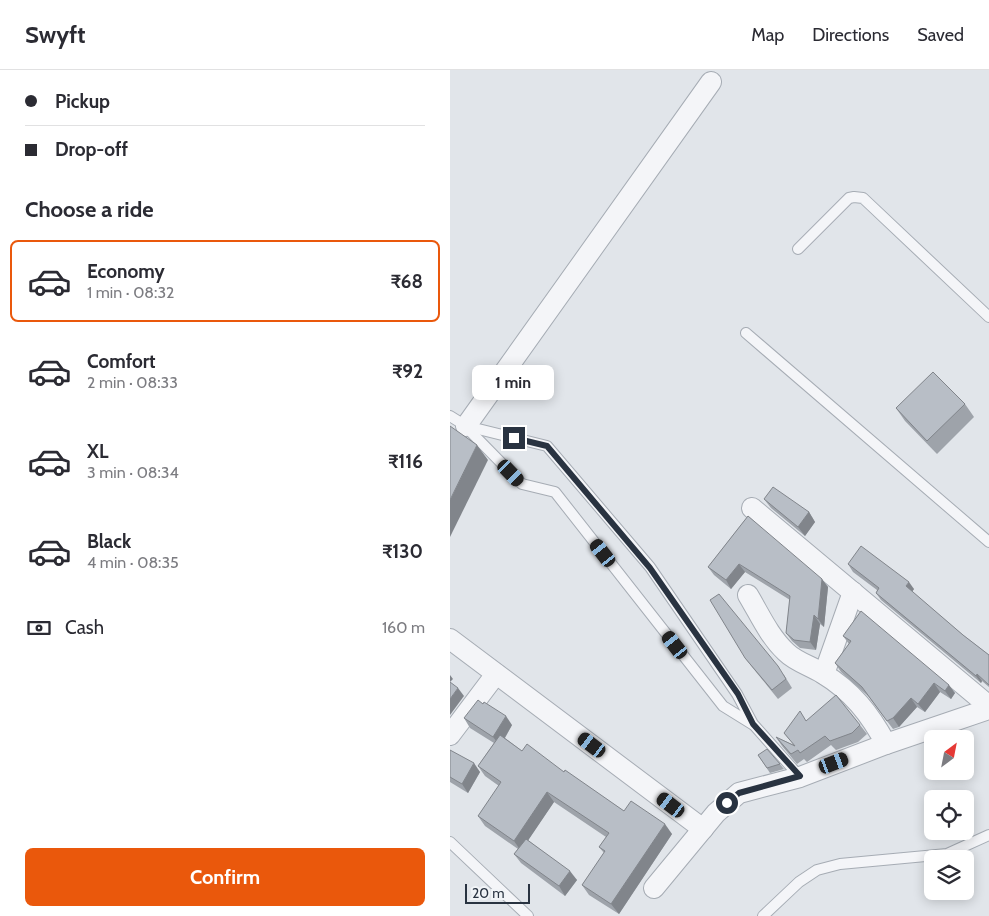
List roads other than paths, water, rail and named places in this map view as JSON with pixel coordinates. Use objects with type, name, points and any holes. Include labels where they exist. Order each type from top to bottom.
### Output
[{"type":"street","points":[[458,421],[711,82]]},
{"type":"street","points":[[752,508],[989,707]]},
{"type":"street","points":[[824,674],[853,592]]},
{"type":"street","points":[[748,595],[771,636],[787,653],[824,674],[858,702],[873,720],[886,744]]},
{"type":"street","points":[[450,639],[703,829]]},
{"type":"street","points":[[450,736],[496,674]]},
{"type":"street","points":[[654,888],[716,813],[739,793],[800,776],[989,707]]},
{"type":"lane","points":[[798,249],[848,198],[863,198],[989,317]]},
{"type":"lane","points":[[746,333],[989,542]]},
{"type":"lane","points":[[458,421],[547,446],[650,568],[738,694],[753,724],[800,776]]},
{"type":"lane","points":[[458,421],[522,484],[555,492],[722,706],[753,724]]},
{"type":"lane","points":[[763,916],[799,882],[817,870],[840,864],[946,854],[989,835]]},
{"type":"lane","points":[[450,842],[528,916]]}]
